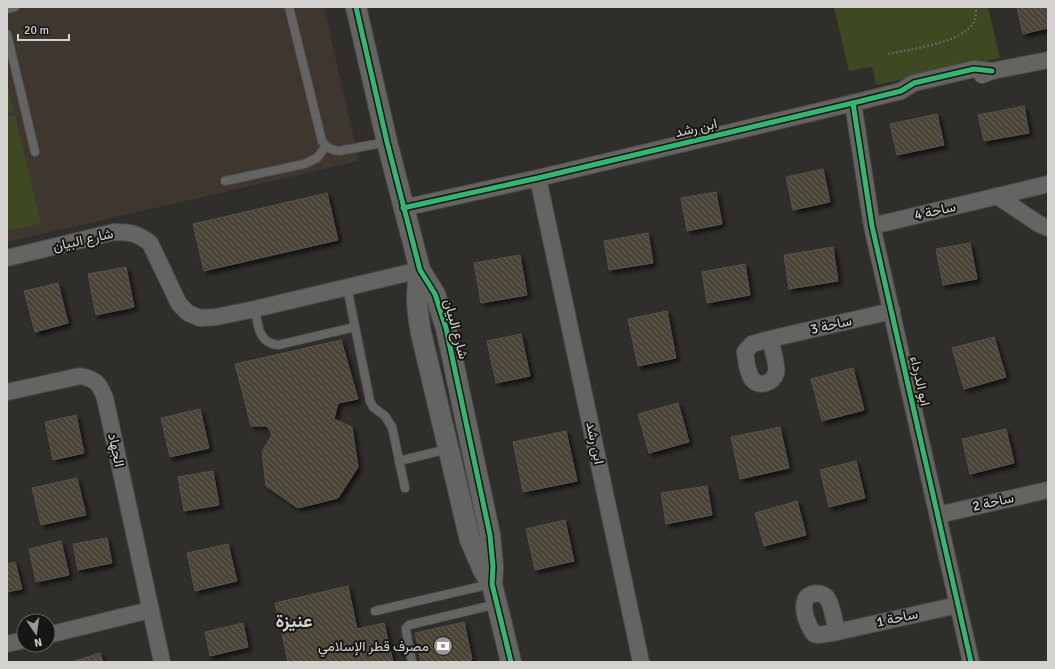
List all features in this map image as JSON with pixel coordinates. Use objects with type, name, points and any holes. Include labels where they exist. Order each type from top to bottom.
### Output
[{"type":"street","name":"شارع البيان","points":[[356,7],[403,208],[420,270],[435,294],[446,328],[490,535],[492,584],[511,662]]},
{"type":"street","name":"ابن رشد","points":[[403,208],[538,178],[853,103],[901,91],[914,83],[974,69],[992,71],[1048,60]]},
{"type":"street","name":"ابو الدرداء","points":[[853,103],[872,226],[971,662]]},
{"type":"street","name":"ابن رشد","points":[[538,178],[641,662]]},
{"type":"street","name":"ساحة 4","points":[[872,226],[1048,184]]},
{"type":"street","points":[[997,196],[1038,224],[1048,228]]},
{"type":"street","name":"شارع البيان","points":[[7,258],[114,232],[130,232],[142,236],[150,243],[177,299],[188,313],[200,318],[216,317],[255,309],[420,270]]},
{"type":"street","name":"شارع البيان","points":[[420,270],[417,285],[418,318],[470,540],[483,570],[492,584]]},
{"type":"street","name":"ساحة 3","points":[[770,339],[892,311]]},
{"type":"street","name":"الجهاد","points":[[7,392],[80,376],[91,378],[99,385],[105,398],[162,662]]},
{"type":"street","name":"ساحة 2","points":[[938,515],[1048,490]]},
{"type":"street","name":"ساحة 1","points":[[837,632],[958,605]]},
{"type":"street","points":[[56,632],[150,610]]},
{"type":"lane","points":[[7,9],[14,7]]},
{"type":"lane","points":[[289,7],[322,141],[332,150],[339,151],[387,142]]},
{"type":"lane","points":[[7,34],[35,152]]},
{"type":"lane","points":[[225,181],[304,164],[317,158],[326,146]]},
{"type":"lane","points":[[347,287],[370,401],[373,407],[385,416],[392,427],[405,488]]},
{"type":"lane","points":[[255,309],[261,335],[264,339],[278,345],[355,327]]},
{"type":"lane","points":[[399,461],[449,449]]},
{"type":"lane","points":[[375,611],[492,584]]},
{"type":"lane","points":[[412,662],[406,632],[406,628],[409,625],[497,604]]},
{"type":"path","points":[[888,54],[938,44],[953,39],[965,32],[974,22],[976,7]]},
{"type":"shaded area","points":[[7,7],[324,7],[359,161],[7,242]]},
{"type":"green space","points":[[834,7],[988,7],[1000,58],[876,85],[872,67],[849,71]]},
{"type":"green space","points":[[7,82],[14,112],[7,113]]},
{"type":"green space","points":[[15,115],[41,224],[7,231],[7,116]]},
{"type":"building","points":[[1017,7],[1048,7],[1048,28],[1023,34]]},
{"type":"building","points":[[1024,106],[1029,133],[984,141],[978,115]]},
{"type":"building","points":[[937,114],[944,145],[897,155],[890,124]]},
{"type":"building","points":[[823,169],[830,202],[793,210],[786,177]]},
{"type":"building","points":[[716,192],[722,224],[687,231],[681,198]]},
{"type":"building","points":[[327,193],[338,240],[204,271],[193,224]]},
{"type":"building","points":[[648,233],[653,263],[609,270],[604,241]]},
{"type":"building","points":[[970,243],[977,279],[943,285],[936,249]]},
{"type":"building","points":[[833,247],[838,281],[789,289],[784,255]]},
{"type":"building","points":[[520,255],[527,295],[481,303],[474,263]]},
{"type":"building","points":[[745,264],[750,295],[707,303],[702,272]]},
{"type":"building","points":[[126,267],[134,307],[96,315],[88,274]]},
{"type":"building","points":[[58,283],[68,323],[35,332],[24,291]]},
{"type":"building","points":[[667,311],[676,358],[638,366],[628,319]]},
{"type":"building","points":[[521,334],[530,376],[496,383],[487,341]]},
{"type":"building","points":[[994,337],[1006,377],[964,389],[952,348]]},
{"type":"building","points":[[341,340],[358,399],[338,403],[334,419],[352,427],[358,467],[338,498],[298,508],[266,486],[262,452],[272,435],[267,426],[251,426],[235,364]]},
{"type":"building","points":[[853,368],[864,410],[822,421],[811,379]]},
{"type":"building","points":[[678,403],[689,442],[649,453],[638,414]]},
{"type":"building","points":[[200,409],[209,448],[170,457],[161,418]]},
{"type":"building","points":[[76,415],[84,453],[53,460],[45,422]]},
{"type":"building","points":[[780,427],[789,468],[740,479],[731,437]]},
{"type":"building","points":[[1006,429],[1014,463],[970,474],[962,439]]},
{"type":"building","points":[[566,431],[577,481],[523,492],[513,442]]},
{"type":"building","points":[[856,461],[865,498],[829,507],[820,470]]},
{"type":"building","points":[[213,471],[219,505],[184,511],[178,477]]},
{"type":"building","points":[[77,478],[86,515],[41,525],[32,488]]},
{"type":"building","points":[[707,486],[712,515],[666,524],[661,493]]},
{"type":"building","points":[[797,501],[806,535],[764,546],[755,513]]},
{"type":"building","points":[[565,520],[574,561],[535,570],[526,529]]},
{"type":"building","points":[[107,538],[112,563],[78,570],[73,544]]},
{"type":"building","points":[[61,541],[69,575],[36,582],[29,549]]},
{"type":"building","points":[[228,544],[237,581],[195,591],[187,553]]},
{"type":"building","points":[[15,562],[22,589],[7,592],[7,564]]},
{"type":"building","points":[[348,586],[357,629],[384,623],[393,662],[288,662],[275,603]]},
{"type":"building","name":"مصرف قطر الإسلامي","points":[[464,622],[472,659],[470,662],[421,662],[415,633]]},
{"type":"building","points":[[243,623],[248,647],[210,656],[205,632]]},
{"type":"building","points":[[100,653],[103,662],[71,662]]},
{"type":"cycle path","points":[[356,7],[387,142],[420,270],[435,294],[446,328],[490,535],[493,567],[492,584],[511,662]]},
{"type":"cycle path","points":[[403,208],[538,178],[853,103],[901,91],[914,83],[974,69],[992,71]]},
{"type":"cycle path","points":[[853,103],[872,226],[971,662]]},
{"type":"place","name":"مصرف قطر الإسلامي","points":[[443,646]]},
{"type":"district","name":"عنيزة","points":[[294,621]]}]
